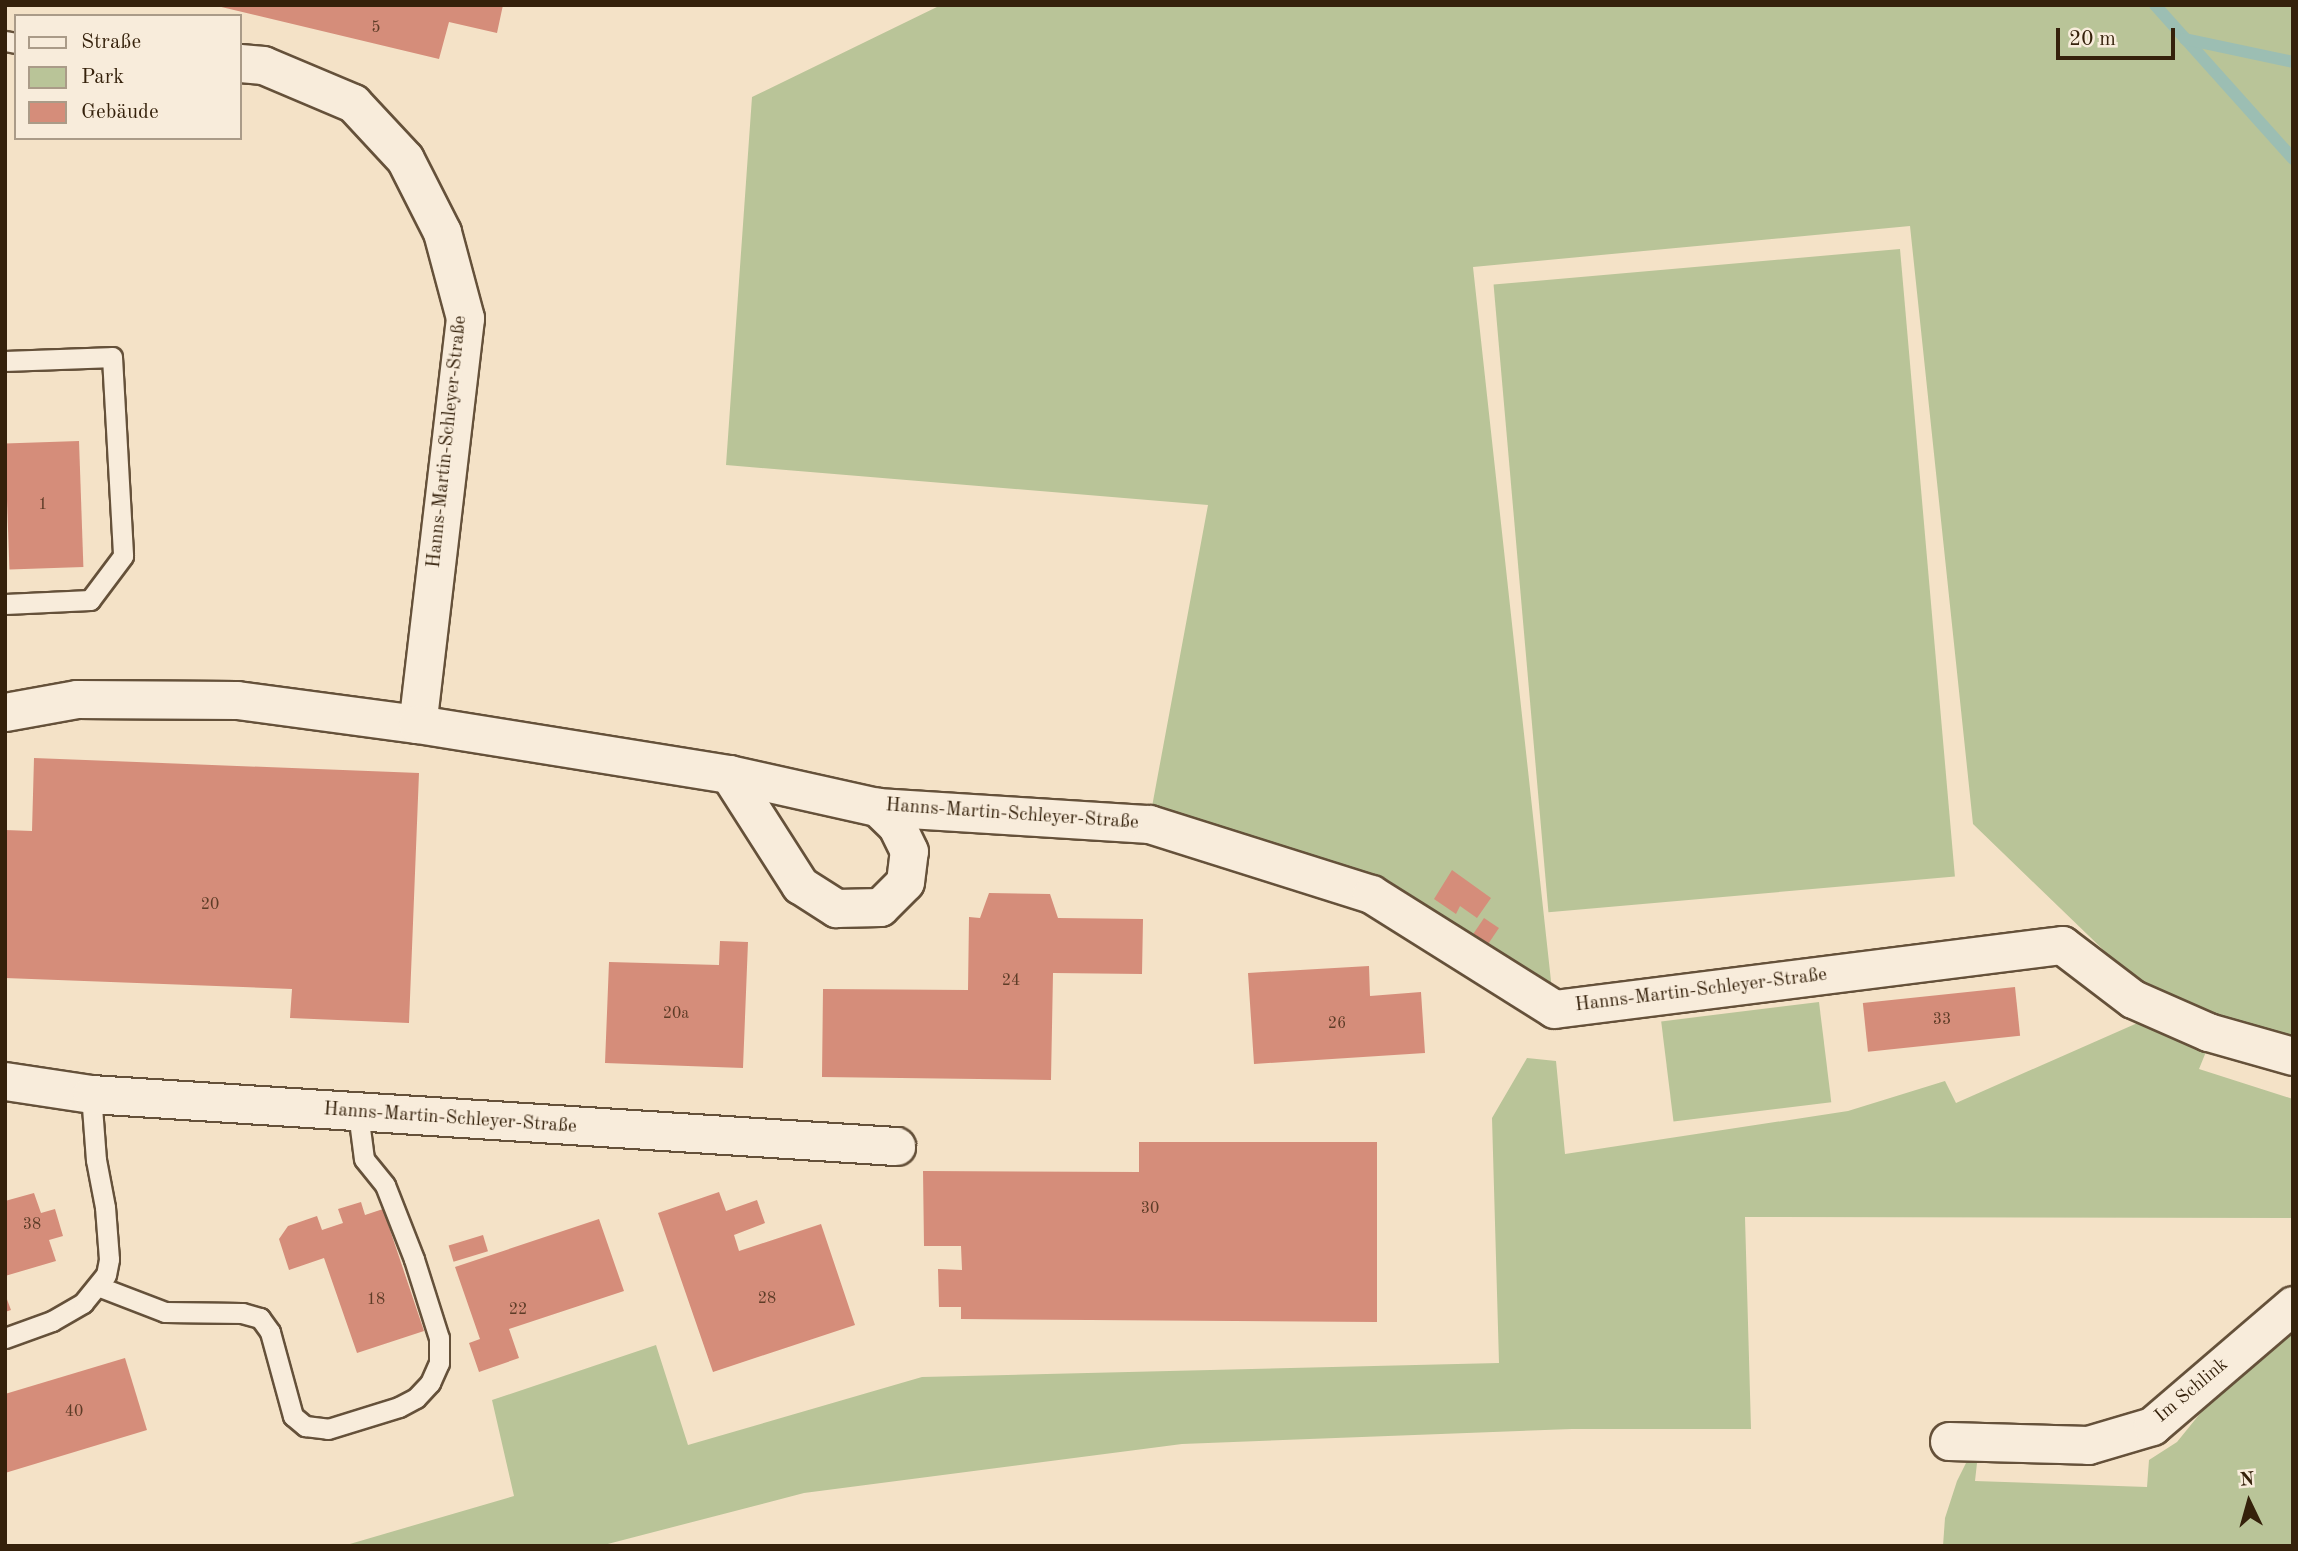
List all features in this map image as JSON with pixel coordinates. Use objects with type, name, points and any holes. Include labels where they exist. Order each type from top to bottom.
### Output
[{"type":"street","name":"Hanns-Martin-Schleyer-Straße","points":[[242,63],[263,65],[353,103],[405,159],[442,232],[465,318],[417,724]]},
{"type":"street","name":"Hanns-Martin-Schleyer-Straße","points":[[5,712],[78,699],[237,699],[417,724],[729,774],[877,807],[1149,824],[1371,894],[1555,1009],[2062,945],[2133,999],[2208,1032],[2293,1056]]},
{"type":"street","points":[[729,774],[800,886],[836,908],[880,907],[905,882],[909,851],[897,826],[877,807]]},
{"type":"street","name":"Hanns-Martin-Schleyer-Straße","points":[[5,1081],[91,1094],[896,1146]]},
{"type":"street","name":"Im Schlink","points":[[1949,1441],[2088,1445],[2152,1426],[2293,1305]]},
{"type":"lane","points":[[5,362],[112,357],[123,556],[90,600],[5,604]]},
{"type":"lane","points":[[5,1338],[52,1321],[83,1303],[100,1287],[106,1275],[109,1259],[91,1094]]},
{"type":"lane","points":[[100,1287],[165,1312],[242,1313],[260,1318],[270,1332],[293,1416],[305,1426],[328,1429],[399,1407],[416,1398],[430,1383],[439,1363],[439,1338],[385,1185],[364,1159],[358,1113]]},
{"type":"green space","points":[[941,5],[2293,5],[2293,1039],[2147,992],[1973,824],[1910,226],[1473,267],[1552,990],[1151,812],[1208,505],[726,465],[752,97]]},
{"type":"green space","points":[[1900,249],[1955,877],[1548,912],[1494,285]]},
{"type":"green space","points":[[1819,1002],[1831,1102],[1673,1122],[1661,1021]]},
{"type":"green space","points":[[2142,1021],[2210,1042],[2199,1069],[2293,1099],[2293,1218],[1745,1217],[1751,1429],[1572,1429],[1182,1444],[804,1493],[600,1546],[343,1546],[514,1496],[492,1400],[656,1345],[688,1445],[922,1377],[1499,1363],[1492,1118],[1527,1058],[1556,1061],[1565,1154],[1848,1111],[1945,1081],[1956,1103]]},
{"type":"green space","points":[[2293,1317],[2293,1546],[1943,1546],[1945,1518],[1957,1481],[1966,1463],[1978,1454],[1975,1481],[2147,1487],[2149,1460],[2177,1442],[2211,1400]]},
{"type":"building","points":[[213,5],[503,5],[497,33],[449,22],[439,59]]},
{"type":"building","points":[[79,441],[83,567],[9,570],[5,444]]},
{"type":"building","points":[[34,758],[419,773],[409,1023],[290,1018],[292,989],[5,978],[5,830],[32,831]]},
{"type":"building","points":[[1452,870],[1491,898],[1477,918],[1460,906],[1456,914],[1434,899]]},
{"type":"building","points":[[989,893],[1050,894],[1058,918],[1143,919],[1142,974],[1053,973],[1051,1080],[822,1077],[823,989],[968,990],[969,917],[980,918]]},
{"type":"building","points":[[1484,918],[1499,928],[1488,944],[1473,934]]},
{"type":"building","points":[[720,941],[748,942],[743,1068],[605,1063],[609,962],[719,965]]},
{"type":"building","points":[[1369,966],[1370,996],[1421,992],[1425,1053],[1254,1064],[1248,973]]},
{"type":"building","points":[[2015,987],[2020,1036],[1868,1052],[1863,1003]]},
{"type":"building","points":[[1139,1142],[1377,1142],[1377,1322],[961,1319],[961,1307],[939,1307],[938,1269],[962,1270],[961,1246],[924,1246],[923,1171],[1139,1172]]},
{"type":"building","points":[[719,1192],[726,1211],[757,1200],[765,1223],[734,1235],[739,1251],[821,1224],[855,1325],[713,1372],[658,1213]]},
{"type":"building","points":[[34,1193],[41,1213],[55,1209],[63,1236],[49,1240],[56,1261],[5,1276],[5,1201]]},
{"type":"building","points":[[361,1202],[365,1215],[383,1209],[424,1331],[357,1353],[324,1258],[289,1270],[279,1239],[288,1226],[317,1216],[322,1230],[343,1223],[338,1209]]},
{"type":"building","points":[[599,1219],[624,1291],[509,1329],[519,1358],[479,1372],[469,1343],[480,1339],[455,1267]]},
{"type":"building","points":[[483,1235],[488,1251],[454,1262],[449,1246]]},
{"type":"building","points":[[5,1294],[11,1310],[5,1312]]},
{"type":"building","points":[[125,1358],[147,1430],[5,1473],[5,1394]]},
{"type":"waterway","points":[[2155,5],[2293,159]]},
{"type":"waterway","points":[[2185,39],[2293,62]]}]
